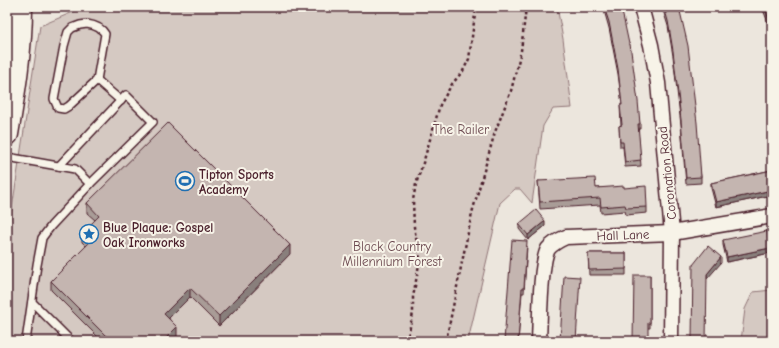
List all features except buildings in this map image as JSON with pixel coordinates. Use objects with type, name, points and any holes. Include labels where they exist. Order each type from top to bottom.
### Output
[{"type":"main road","points":[[7,134],[18,70],[21,7]]},
{"type":"street","name":"Coronation Road","points":[[640,7],[651,46],[658,83],[672,233],[671,341]]},
{"type":"street","name":"Hall Lane","points":[[539,341],[543,267],[549,249],[556,241],[566,237],[672,233],[772,216]]},
{"type":"lane","points":[[87,24],[99,28],[105,34],[97,80],[69,106],[64,109],[58,108],[56,105],[54,99],[64,46],[68,32],[72,28],[87,24]]},
{"type":"lane","points":[[97,80],[121,101]]},
{"type":"lane","points":[[26,341],[39,249],[42,238],[51,226],[90,184],[153,122],[126,95],[59,166]]},
{"type":"lane","points":[[7,157],[75,169],[90,184]]},
{"type":"lane","points":[[32,302],[71,341]]},
{"type":"path","points":[[407,341],[413,313],[413,297],[420,259],[414,227],[413,200],[416,184],[440,105],[452,84],[463,71],[469,59],[476,7]]},
{"type":"path","points":[[446,341],[472,213],[495,132],[511,91],[521,51],[526,7]]},
{"type":"green space","name":"Tipton Sports Academy","points":[[85,7],[557,7],[563,39],[572,108],[553,109],[543,126],[532,203],[520,189],[515,189],[500,203],[468,341],[7,341],[7,241],[40,26]]},
{"type":"green space","points":[[772,290],[772,341],[741,341],[745,309],[753,292]]},
{"type":"place","name":"Tipton Sports Academy","points":[[185,181]]},
{"type":"place","name":"Blue Plaque: Gospel Oak Ironworks","points":[[89,234]]},
{"type":"park label","name":"The Railer","points":[[461,129]]},
{"type":"park label","name":"Black Country Millennium Forest","points":[[392,254]]}]
